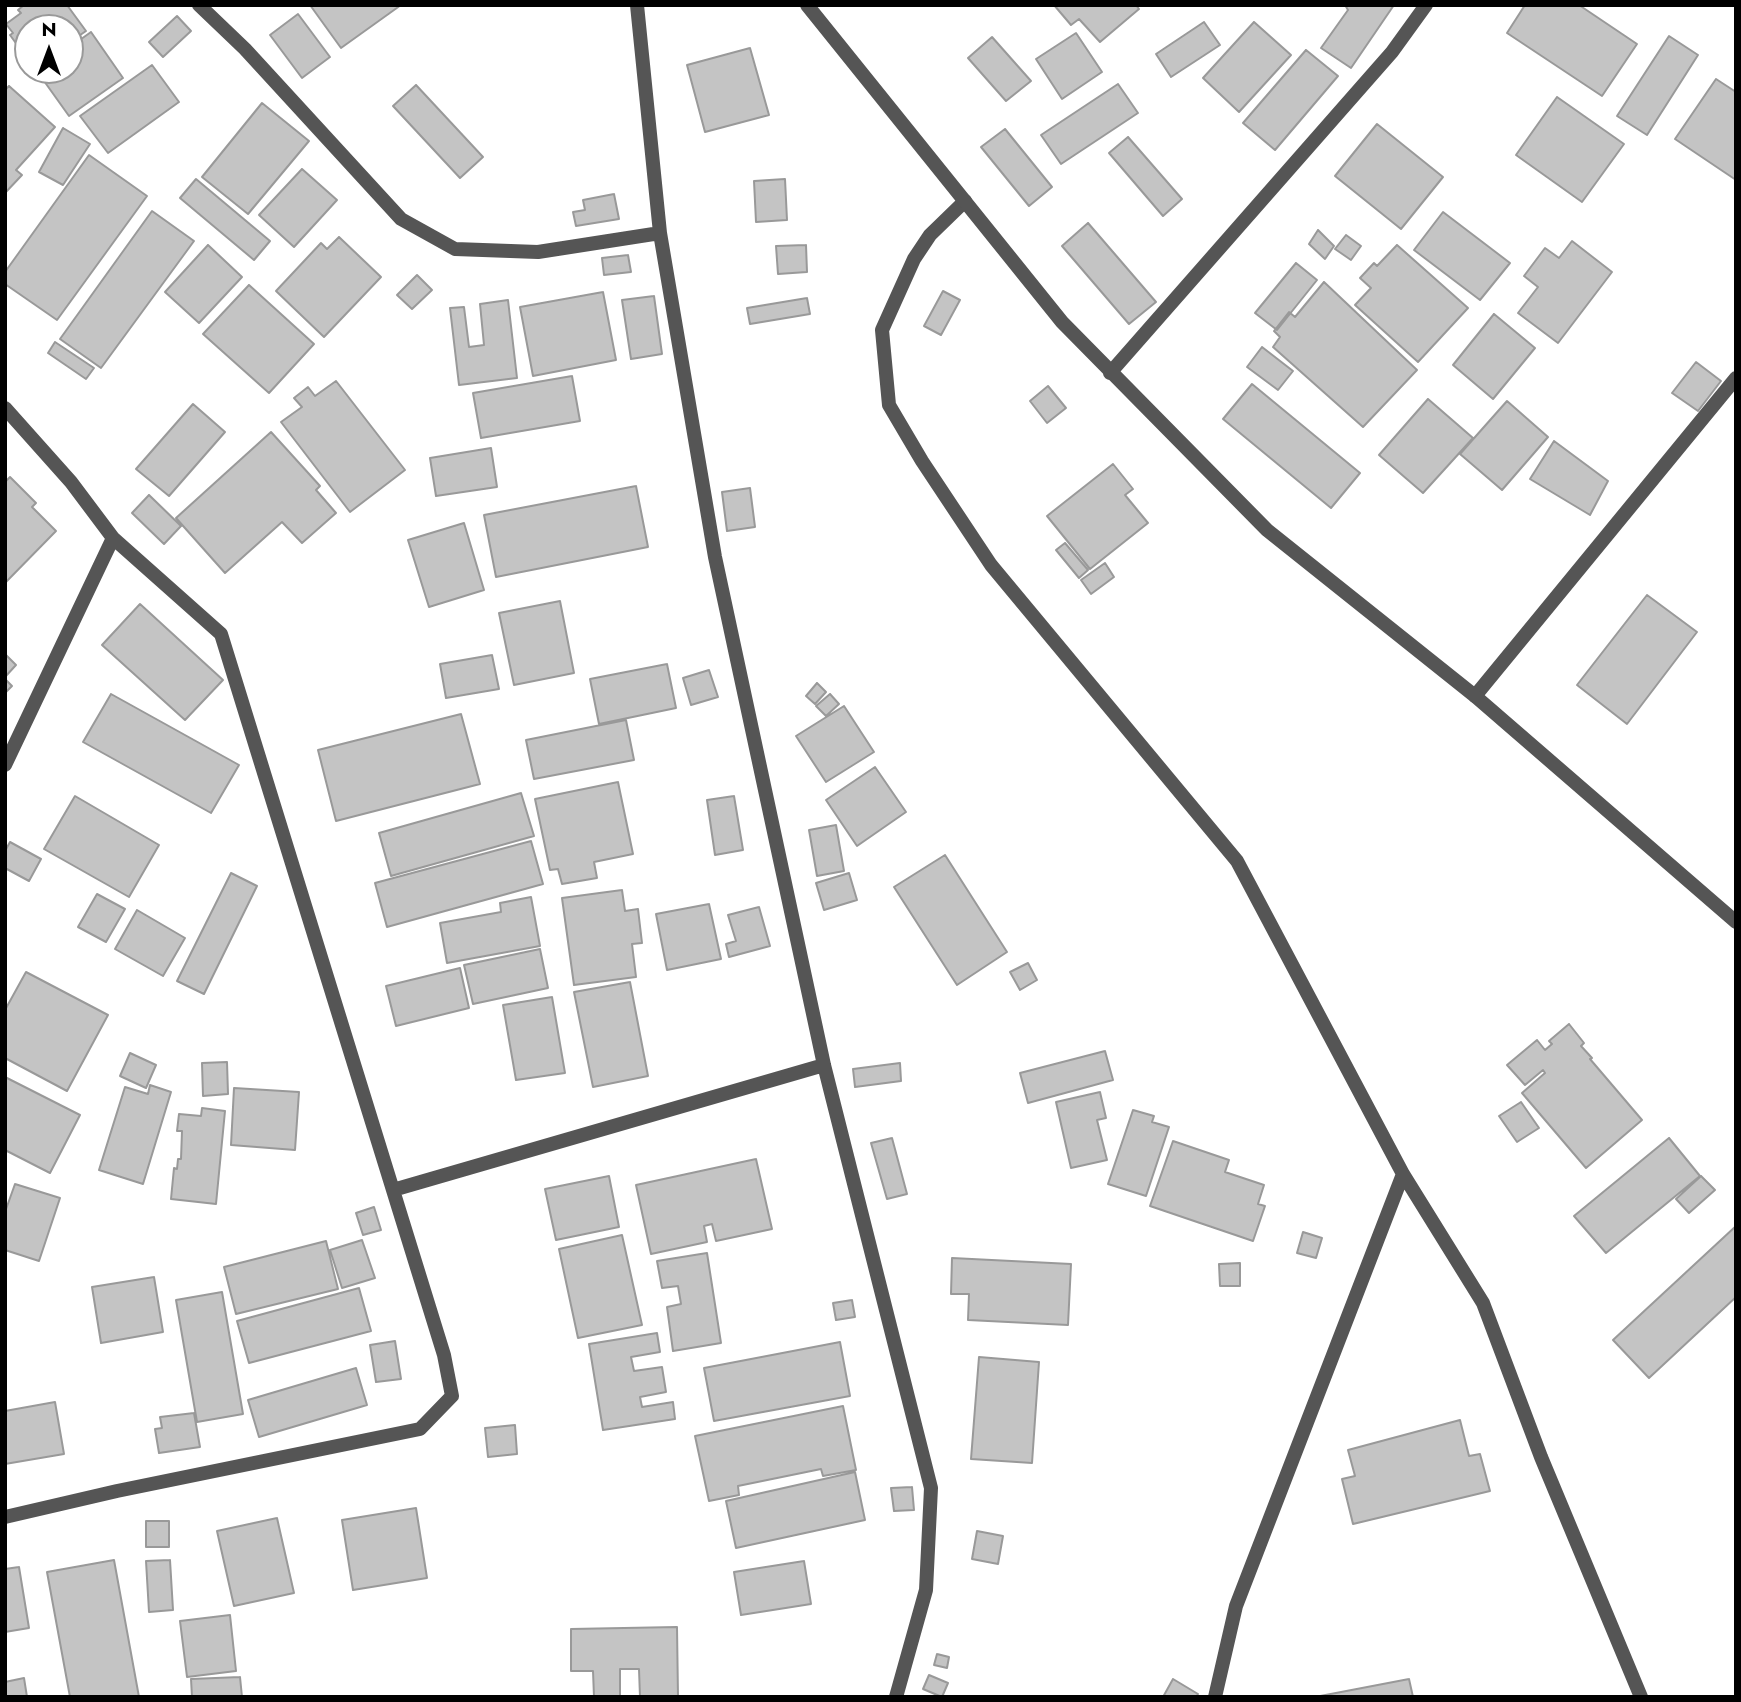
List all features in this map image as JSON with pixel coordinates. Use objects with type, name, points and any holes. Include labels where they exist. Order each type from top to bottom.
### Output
[{"type":"street","points":[[199,5],[245,49],[401,219],[455,249],[538,252],[660,233]]},
{"type":"street","points":[[637,5],[660,233],[715,556],[824,1065],[931,1488],[926,1590],[896,1697]]},
{"type":"street","points":[[807,5],[1062,322],[1267,530],[1475,696],[1736,922]]},
{"type":"street","points":[[1110,373],[1392,52],[1426,5]]},
{"type":"street","points":[[965,201],[930,235],[914,259],[882,330],[889,405],[922,461],[991,565],[1237,861],[1403,1174],[1483,1303],[1541,1457],[1641,1697]]},
{"type":"street","points":[[1475,696],[1736,377]]},
{"type":"street","points":[[5,408],[71,482],[113,538],[221,634],[444,1356],[452,1395],[420,1429],[117,1491],[5,1517]]},
{"type":"street","points":[[5,765],[113,538]]},
{"type":"street","points":[[393,1190],[824,1065]]},
{"type":"street","points":[[1214,1697],[1237,1606],[1403,1174]]},
{"type":"building","points":[[24,5],[67,5],[74,14],[20,14],[18,10]]},
{"type":"building","points":[[310,5],[401,5],[341,48]]},
{"type":"building","points":[[1054,5],[1136,5],[1139,9],[1100,42],[1079,19],[1071,25]]},
{"type":"building","points":[[1345,5],[1394,5],[1351,68],[1321,48],[1348,10]]},
{"type":"building","points":[[1525,5],[1579,5],[1637,44],[1602,96],[1507,33]]},
{"type":"building","points":[[298,14],[330,57],[302,78],[270,35]]},
{"type":"building","points":[[177,16],[191,31],[163,57],[149,42]]},
{"type":"building","points":[[14,18],[14,41],[10,35],[13,33],[6,24]]},
{"type":"building","points":[[1204,22],[1220,45],[1171,77],[1156,54]]},
{"type":"building","points":[[1254,22],[1291,55],[1239,112],[1203,78]]},
{"type":"building","points":[[91,32],[123,78],[69,116],[46,84],[84,84],[84,37]]},
{"type":"building","points":[[1076,33],[1102,72],[1062,99],[1036,59]]},
{"type":"building","points":[[1669,36],[1698,55],[1647,135],[1617,116]]},
{"type":"building","points":[[992,37],[1031,81],[1006,101],[968,58]]},
{"type":"building","points":[[750,48],[769,115],[705,132],[687,65]]},
{"type":"building","points":[[1306,50],[1338,76],[1275,150],[1243,123]]},
{"type":"building","points":[[152,65],[179,102],[108,153],[80,116]]},
{"type":"building","points":[[1716,79],[1736,92],[1736,180],[1675,139]]},
{"type":"building","points":[[1118,84],[1138,113],[1061,164],[1041,135]]},
{"type":"building","points":[[416,85],[483,157],[460,178],[393,106]]},
{"type":"building","points":[[9,86],[55,127],[16,170],[22,175],[5,193],[5,90]]},
{"type":"building","points":[[1557,97],[1624,144],[1582,202],[1516,155]]},
{"type":"building","points":[[262,103],[309,141],[248,214],[202,177]]},
{"type":"building","points":[[1377,124],[1443,177],[1401,229],[1335,176]]},
{"type":"building","points":[[63,128],[90,144],[63,185],[39,172]]},
{"type":"building","points":[[1005,129],[1052,187],[1029,206],[981,147]]},
{"type":"building","points":[[1128,137],[1182,199],[1163,216],[1109,153]]},
{"type":"building","points":[[89,155],[147,196],[57,320],[5,284],[5,272]]},
{"type":"building","points":[[302,169],[337,200],[294,247],[259,215]]},
{"type":"building","points":[[196,179],[270,241],[254,260],[180,198]]},
{"type":"building","points":[[785,179],[787,220],[756,222],[754,181]]},
{"type":"building","points":[[614,194],[619,219],[576,226],[573,212],[585,210],[583,200]]},
{"type":"building","points":[[152,211],[194,241],[101,368],[60,339]]},
{"type":"building","points":[[1443,212],[1510,263],[1480,300],[1414,250]]},
{"type":"building","points":[[1088,223],[1156,302],[1129,324],[1062,246]]},
{"type":"building","points":[[1318,230],[1334,246],[1325,259],[1309,244]]},
{"type":"building","points":[[1346,235],[1361,246],[1351,260],[1335,249]]},
{"type":"building","points":[[339,237],[381,277],[324,337],[276,291],[321,243],[327,249]]},
{"type":"building","points":[[1572,241],[1612,272],[1558,343],[1518,313],[1538,287],[1524,276],[1545,248],[1559,258]]},
{"type":"building","points":[[208,245],[242,277],[199,323],[165,292]]},
{"type":"building","points":[[806,245],[807,272],[778,274],[776,246]]},
{"type":"building","points":[[1397,245],[1468,308],[1418,362],[1355,305],[1371,288],[1360,278],[1374,263],[1377,266]]},
{"type":"building","points":[[628,255],[631,272],[604,275],[602,258]]},
{"type":"building","points":[[1296,263],[1317,280],[1277,330],[1255,313]]},
{"type":"building","points":[[417,275],[432,290],[412,309],[397,295]]},
{"type":"building","points":[[1324,282],[1417,370],[1363,427],[1273,347],[1280,337],[1274,331],[1289,312],[1295,317]]},
{"type":"building","points":[[249,285],[314,344],[269,393],[203,334]]},
{"type":"building","points":[[943,291],[960,300],[941,335],[924,326]]},
{"type":"building","points":[[603,292],[616,360],[533,376],[520,307]]},
{"type":"building","points":[[654,296],[662,354],[631,359],[622,300]]},
{"type":"building","points":[[807,298],[810,314],[750,324],[747,308]]},
{"type":"building","points":[[508,300],[517,378],[459,385],[450,308],[464,307],[469,347],[484,345],[480,304]]},
{"type":"building","points":[[1494,314],[1535,348],[1493,399],[1453,365]]},
{"type":"building","points":[[55,342],[94,368],[86,379],[48,353]]},
{"type":"building","points":[[1262,347],[1293,371],[1278,390],[1247,367]]},
{"type":"building","points":[[1696,362],[1721,381],[1698,411],[1672,393]]},
{"type":"building","points":[[572,376],[580,421],[481,438],[473,393]]},
{"type":"building","points":[[336,381],[405,470],[350,512],[281,422],[302,407],[294,398],[308,387],[315,396]]},
{"type":"building","points":[[1252,384],[1360,473],[1331,508],[1223,419]]},
{"type":"building","points":[[1048,386],[1066,408],[1047,423],[1030,401]]},
{"type":"building","points":[[1428,399],[1473,438],[1423,493],[1379,455]]},
{"type":"building","points":[[1507,401],[1548,437],[1502,490],[1460,454]]},
{"type":"building","points":[[193,404],[225,432],[169,496],[136,469]]},
{"type":"building","points":[[271,432],[320,486],[316,490],[336,513],[302,543],[282,522],[225,573],[176,518]]},
{"type":"building","points":[[1554,441],[1608,481],[1590,515],[1530,479]]},
{"type":"building","points":[[491,448],[497,487],[436,496],[430,458]]},
{"type":"building","points":[[1113,464],[1133,489],[1125,495],[1148,523],[1090,569],[1047,516]]},
{"type":"building","points":[[10,477],[36,503],[32,507],[56,531],[5,583],[5,482]]},
{"type":"building","points":[[636,486],[648,547],[496,577],[484,515]]},
{"type":"building","points":[[750,488],[755,527],[727,531],[722,492]]},
{"type":"building","points":[[149,495],[181,526],[164,544],[132,513]]},
{"type":"building","points":[[464,523],[484,590],[429,607],[408,540]]},
{"type":"building","points":[[1065,543],[1088,570],[1079,578],[1056,550]]},
{"type":"building","points":[[1105,563],[1114,577],[1091,594],[1081,580]]},
{"type":"building","points":[[1647,595],[1697,632],[1627,724],[1577,685]]},
{"type":"building","points":[[560,601],[574,673],[514,685],[499,613]]},
{"type":"building","points":[[140,604],[223,680],[185,720],[102,645]]},
{"type":"building","points":[[5,654],[16,665],[5,677]]},
{"type":"building","points":[[492,655],[499,689],[446,698],[440,664]]},
{"type":"building","points":[[667,664],[676,708],[599,724],[590,679]]},
{"type":"building","points":[[709,670],[718,697],[691,705],[683,678]]},
{"type":"building","points":[[5,679],[12,686],[5,693]]},
{"type":"building","points":[[817,683],[826,692],[815,704],[806,696]]},
{"type":"building","points":[[111,694],[239,765],[211,813],[83,742]]},
{"type":"building","points":[[830,694],[839,704],[826,716],[816,706]]},
{"type":"building","points":[[844,706],[874,752],[826,782],[796,736]]},
{"type":"building","points":[[461,714],[480,784],[336,821],[318,750]]},
{"type":"building","points":[[626,720],[634,760],[534,779],[526,740]]},
{"type":"building","points":[[875,767],[906,812],[857,846],[826,800]]},
{"type":"building","points":[[618,782],[633,854],[594,862],[597,878],[562,884],[558,869],[550,870],[535,799]]},
{"type":"building","points":[[521,793],[534,836],[391,876],[379,833]]},
{"type":"building","points":[[75,796],[159,845],[129,897],[44,849]]},
{"type":"building","points":[[734,796],[743,850],[715,855],[707,800]]},
{"type":"building","points":[[836,825],[844,871],[817,876],[809,830]]},
{"type":"building","points":[[531,841],[543,884],[387,927],[375,883]]},
{"type":"building","points":[[10,842],[41,859],[29,881],[5,868],[5,851]]},
{"type":"building","points":[[945,855],[1007,952],[957,985],[894,887]]},
{"type":"building","points":[[231,873],[257,886],[204,994],[177,981]]},
{"type":"building","points":[[849,873],[857,900],[824,910],[816,883]]},
{"type":"building","points":[[622,890],[625,911],[638,909],[642,943],[632,944],[636,977],[574,985],[562,898]]},
{"type":"building","points":[[97,894],[125,909],[106,942],[78,927]]},
{"type":"building","points":[[531,897],[540,946],[447,963],[440,923],[501,912],[500,903]]},
{"type":"building","points":[[709,904],[721,959],[667,970],[656,914]]},
{"type":"building","points":[[759,907],[770,946],[729,957],[726,944],[736,941],[728,915]]},
{"type":"building","points":[[137,910],[185,938],[163,976],[115,949]]},
{"type":"building","points":[[540,949],[548,988],[473,1004],[464,965]]},
{"type":"building","points":[[1028,963],[1037,980],[1020,990],[1010,972]]},
{"type":"building","points":[[460,968],[469,1008],[396,1026],[386,986]]},
{"type":"building","points":[[26,972],[108,1015],[67,1091],[5,1058],[5,1010]]},
{"type":"building","points":[[630,982],[648,1076],[593,1087],[574,992]]},
{"type":"building","points":[[552,997],[565,1073],[516,1080],[503,1005]]},
{"type":"building","points":[[1569,1024],[1584,1043],[1581,1046],[1592,1058],[1590,1059],[1642,1120],[1586,1168],[1522,1093],[1545,1073],[1543,1070],[1525,1085],[1507,1065],[1537,1040],[1545,1050],[1552,1044],[1549,1041]]},
{"type":"building","points":[[1105,1051],[1113,1080],[1028,1103],[1020,1073]]},
{"type":"building","points":[[130,1053],[156,1065],[146,1088],[120,1076]]},
{"type":"building","points":[[227,1062],[228,1094],[203,1096],[202,1063]]},
{"type":"building","points":[[900,1063],[901,1081],[855,1087],[853,1069]]},
{"type":"building","points":[[5,1077],[80,1115],[50,1173],[5,1150]]},
{"type":"building","points":[[150,1085],[171,1092],[143,1184],[99,1170],[125,1087],[148,1094]]},
{"type":"building","points":[[234,1088],[299,1092],[295,1150],[231,1145]]},
{"type":"building","points":[[1100,1092],[1106,1118],[1097,1120],[1107,1160],[1071,1168],[1056,1102]]},
{"type":"building","points":[[1521,1102],[1539,1128],[1517,1142],[1499,1116]]},
{"type":"building","points":[[202,1108],[225,1111],[216,1204],[171,1199],[174,1168],[177,1169],[178,1159],[181,1159],[182,1131],[177,1131],[179,1114],[201,1116]]},
{"type":"building","points":[[1133,1110],[1154,1116],[1152,1122],[1169,1127],[1146,1196],[1108,1184]]},
{"type":"building","points":[[892,1138],[907,1194],[887,1199],[871,1143]]},
{"type":"building","points":[[1669,1138],[1700,1176],[1606,1253],[1574,1216]]},
{"type":"building","points":[[1173,1141],[1229,1160],[1225,1172],[1264,1185],[1258,1204],[1265,1206],[1253,1241],[1150,1206]]},
{"type":"building","points":[[756,1159],[772,1229],[716,1241],[712,1224],[704,1226],[707,1242],[651,1254],[636,1185]]},
{"type":"building","points":[[609,1176],[619,1227],[556,1240],[545,1189]]},
{"type":"building","points":[[1701,1176],[1715,1190],[1689,1213],[1676,1199]]},
{"type":"building","points":[[15,1184],[60,1198],[39,1261],[5,1250],[5,1212]]},
{"type":"building","points":[[374,1207],[381,1230],[363,1235],[356,1213]]},
{"type":"building","points":[[1736,1226],[1736,1297],[1649,1378],[1613,1340]]},
{"type":"building","points":[[1303,1232],[1322,1238],[1316,1258],[1297,1253]]},
{"type":"building","points":[[622,1235],[642,1325],[578,1338],[559,1249]]},
{"type":"building","points":[[362,1240],[375,1278],[342,1288],[330,1250]]},
{"type":"building","points":[[326,1241],[338,1289],[236,1314],[224,1267]]},
{"type":"building","points":[[707,1253],[721,1343],[673,1351],[667,1307],[681,1304],[678,1286],[662,1288],[657,1261]]},
{"type":"building","points":[[952,1258],[1071,1264],[1068,1325],[968,1320],[969,1294],[951,1294]]},
{"type":"building","points":[[1240,1263],[1240,1286],[1220,1286],[1219,1264]]},
{"type":"building","points":[[154,1277],[163,1332],[101,1343],[92,1287]]},
{"type":"building","points":[[359,1288],[371,1331],[249,1363],[237,1321]]},
{"type":"building","points":[[222,1292],[243,1414],[197,1422],[176,1300]]},
{"type":"building","points":[[852,1300],[855,1317],[836,1320],[833,1303]]},
{"type":"building","points":[[657,1333],[660,1352],[631,1357],[634,1371],[662,1367],[666,1392],[640,1397],[642,1407],[673,1402],[675,1419],[603,1430],[589,1344]]},
{"type":"building","points":[[395,1341],[401,1379],[376,1382],[370,1345]]},
{"type":"building","points":[[840,1342],[850,1396],[714,1421],[704,1368]]},
{"type":"building","points":[[979,1357],[1039,1362],[1032,1463],[971,1459]]},
{"type":"building","points":[[356,1368],[367,1405],[259,1437],[248,1400]]},
{"type":"building","points":[[55,1402],[64,1454],[5,1464],[5,1411]]},
{"type":"building","points":[[843,1406],[856,1470],[823,1476],[821,1469],[738,1486],[739,1495],[709,1501],[695,1436]]},
{"type":"building","points":[[194,1413],[200,1447],[159,1453],[155,1429],[162,1428],[160,1417]]},
{"type":"building","points":[[1460,1420],[1469,1456],[1480,1454],[1490,1491],[1353,1524],[1342,1479],[1355,1476],[1348,1450]]},
{"type":"building","points":[[515,1425],[517,1454],[488,1457],[485,1428]]},
{"type":"building","points":[[855,1472],[865,1520],[736,1548],[726,1501]]},
{"type":"building","points":[[912,1487],[914,1510],[894,1511],[891,1488]]},
{"type":"building","points":[[416,1508],[427,1578],[353,1590],[342,1520]]},
{"type":"building","points":[[277,1518],[294,1593],[234,1606],[217,1531]]},
{"type":"building","points":[[146,1521],[169,1521],[169,1547],[146,1547]]},
{"type":"building","points":[[977,1531],[1003,1536],[998,1564],[972,1559]]},
{"type":"building","points":[[114,1560],[139,1697],[70,1697],[47,1572]]},
{"type":"building","points":[[170,1560],[173,1610],[149,1612],[146,1561]]},
{"type":"building","points":[[804,1561],[811,1604],[741,1615],[734,1572]]},
{"type":"building","points":[[19,1567],[29,1628],[5,1632],[5,1569]]},
{"type":"building","points":[[230,1615],[236,1671],[187,1677],[180,1621]]},
{"type":"building","points":[[677,1627],[678,1697],[640,1697],[639,1669],[620,1669],[620,1697],[594,1697],[593,1671],[571,1671],[571,1629]]},
{"type":"building","points":[[937,1654],[949,1657],[947,1668],[934,1665]]},
{"type":"building","points":[[929,1675],[948,1683],[942,1697],[923,1689]]},
{"type":"building","points":[[240,1677],[242,1697],[192,1697],[191,1679]]},
{"type":"building","points":[[24,1678],[27,1697],[5,1697],[5,1682]]},
{"type":"building","points":[[1173,1679],[1198,1694],[1196,1697],[1163,1697]]},
{"type":"building","points":[[1409,1679],[1413,1697],[1315,1697]]}]
